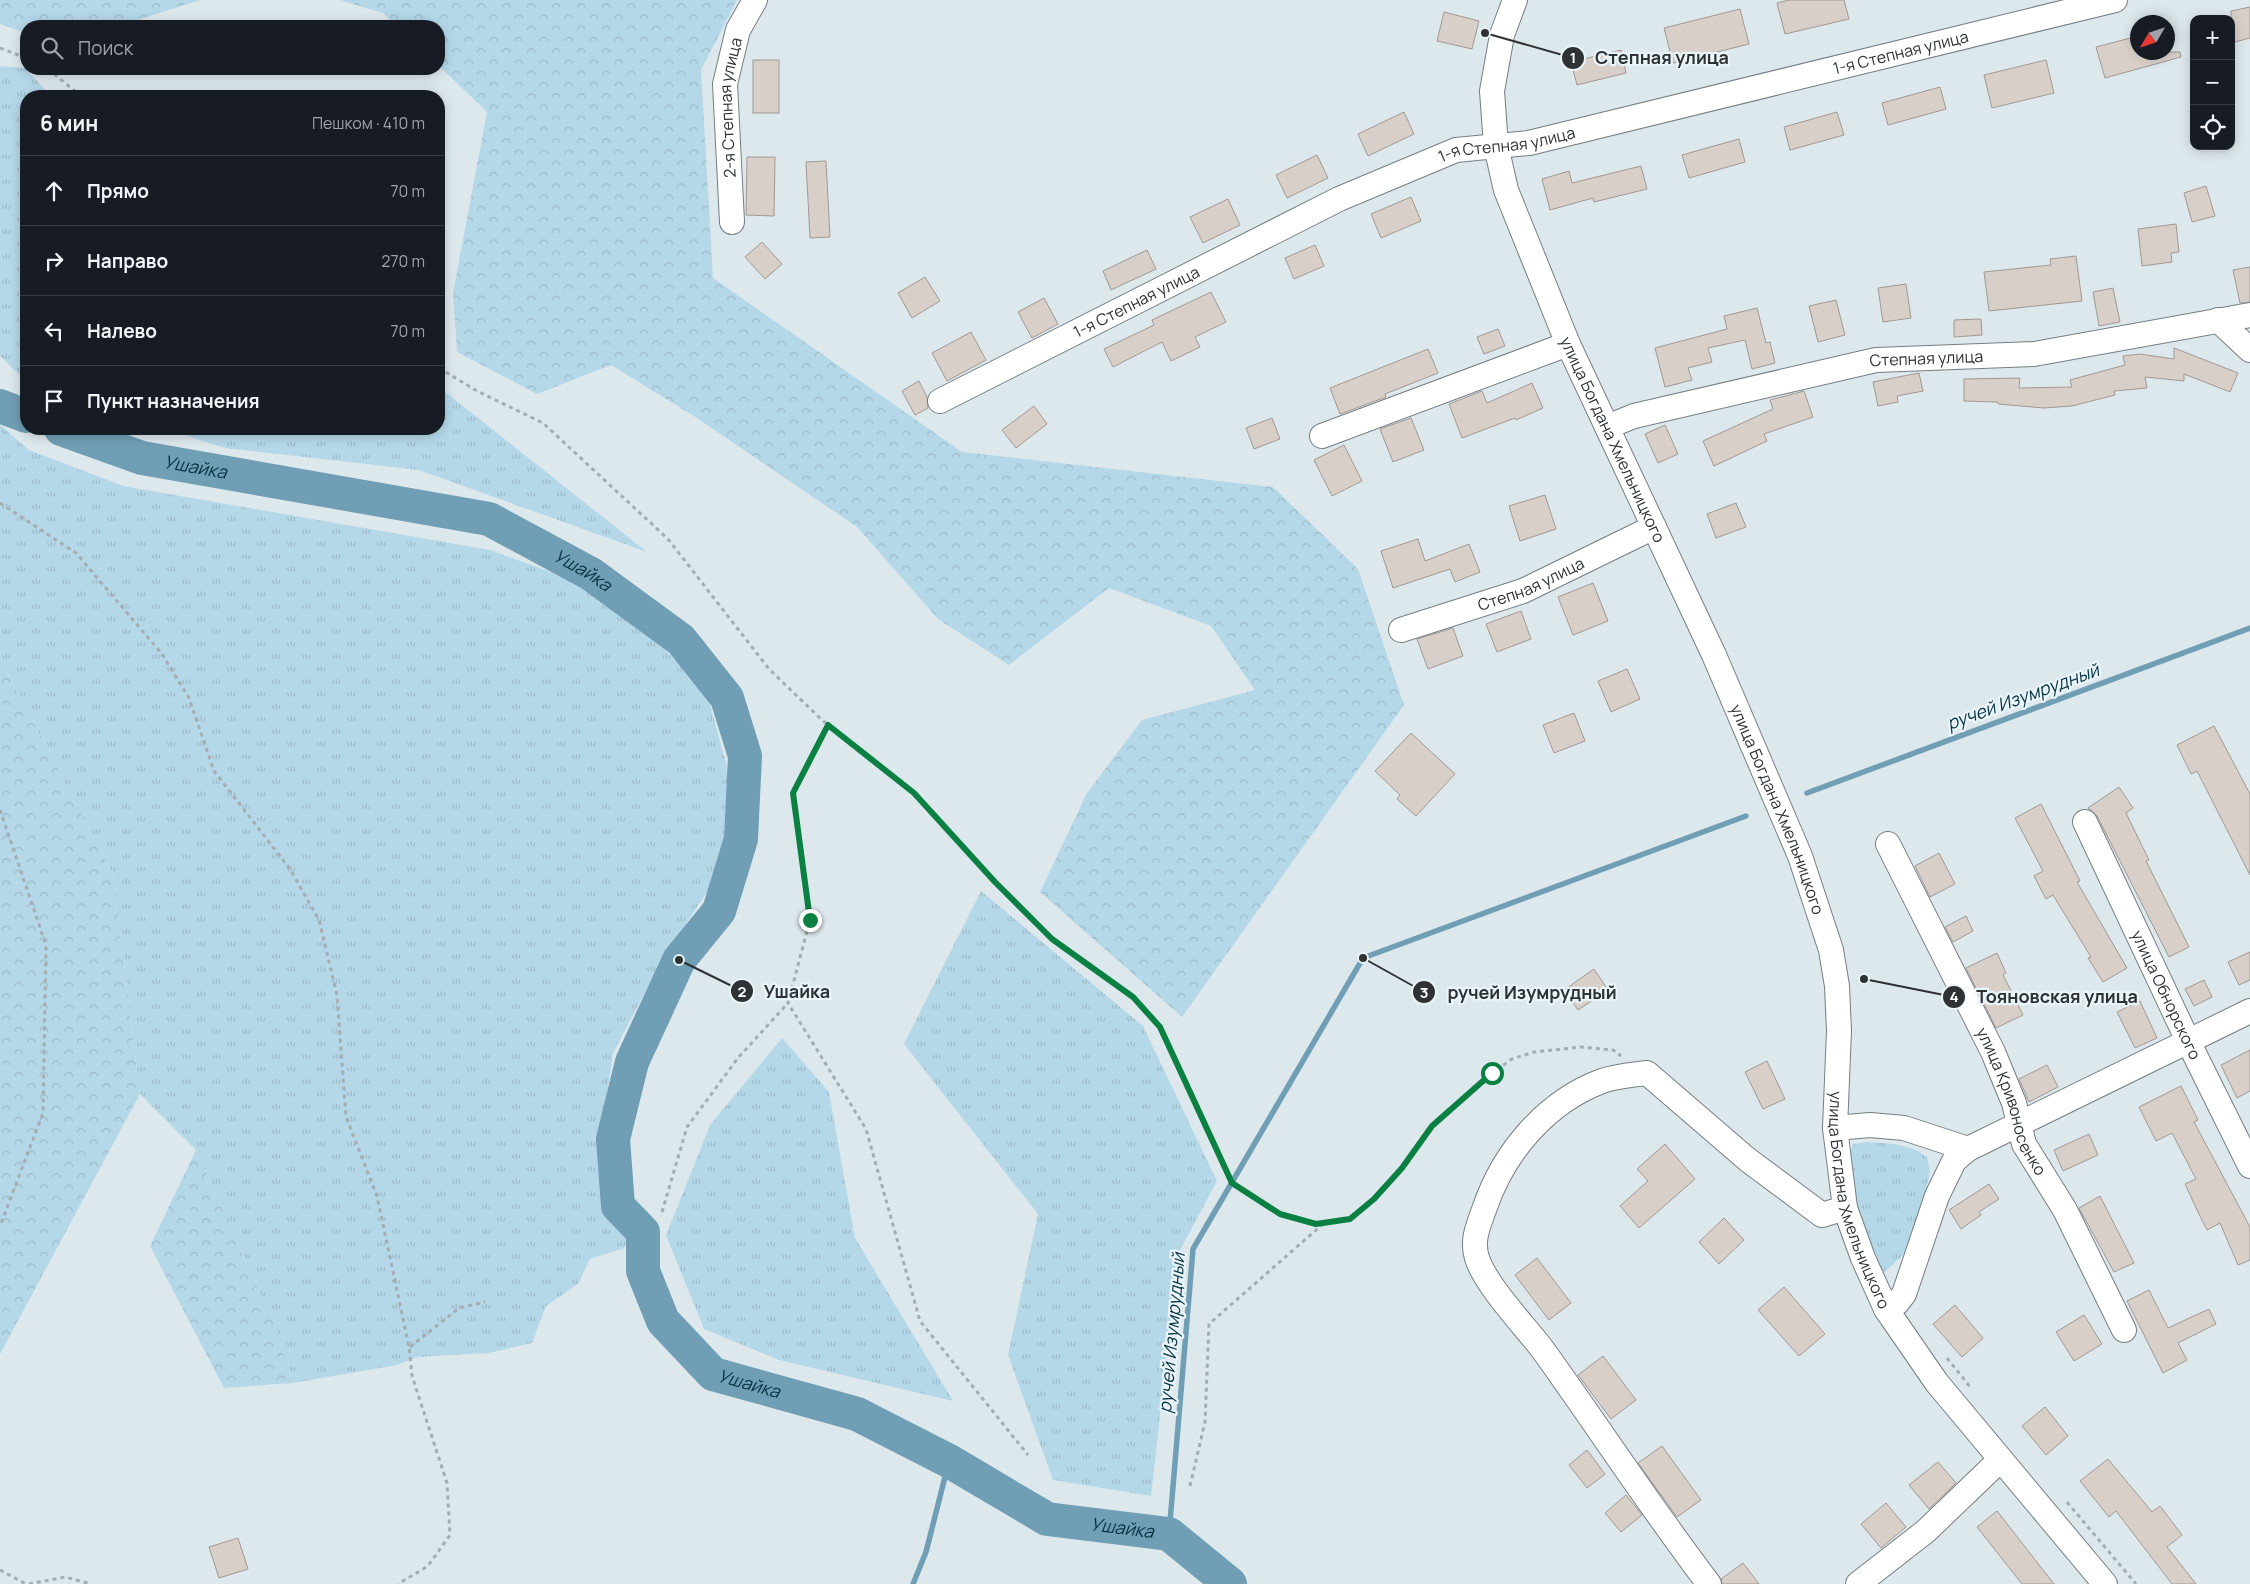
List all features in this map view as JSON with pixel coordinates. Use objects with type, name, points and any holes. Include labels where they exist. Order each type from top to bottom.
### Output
[{"type":"street","name":"2-я Степная улица","points":[[732,222],[725,84],[738,30],[755,0]]},
{"type":"street","name":"улица Богдана Хмельницкого","points":[[1515,0],[1502,35],[1492,91],[1496,146],[1506,190],[1568,344],[1714,655],[1800,856],[1831,950],[1839,1031],[1836,1128],[1845,1208],[1863,1258],[1886,1309],[1937,1383],[2105,1584]]},
{"type":"street","name":"1-я Степная улица","points":[[940,401],[1339,198],[1456,150],[1529,143],[2114,0]]},
{"type":"street","name":"Степная улица","points":[[1607,427],[1634,416],[1876,360],[2034,354],[2250,315]]},
{"type":"street","points":[[2218,320],[2250,350]]},
{"type":"street","points":[[1322,436],[1568,344]]},
{"type":"street","name":"Степная улица","points":[[1401,630],[1523,591],[1654,527]]},
{"type":"street","name":"улица Обнорского","points":[[2084,822],[2188,1042],[2250,1166]]},
{"type":"street","name":"улица Кривоносенко","points":[[1888,844],[1993,1052],[2014,1103],[2024,1144],[2064,1210],[2124,1330]]},
{"type":"street","points":[[1886,1309],[1897,1303],[1904,1294],[1937,1196],[1954,1161],[1968,1149],[2250,1011]]},
{"type":"street","points":[[1710,1584],[1670,1533],[1598,1427],[1534,1338],[1485,1275],[1477,1257],[1474,1239],[1492,1187],[1518,1144],[1536,1122],[1579,1092],[1603,1081],[1647,1073],[1748,1160],[1822,1214],[1845,1208]]},
{"type":"street","points":[[1836,1128],[1870,1125],[1904,1128],[1968,1149]]},
{"type":"street","points":[[1858,1584],[1926,1531],[2000,1460]]},
{"type":"path","points":[[0,48],[20,56]]},
{"type":"path","points":[[55,75],[74,90]]},
{"type":"path","points":[[445,372],[477,391],[543,422],[668,539],[769,669],[828,725],[914,793],[995,882],[1052,939],[1133,997],[1160,1027],[1232,1183],[1280,1214],[1316,1224],[1350,1219],[1374,1199],[1402,1168],[1432,1126],[1492,1073],[1512,1059],[1534,1052],[1580,1047],[1613,1050],[1647,1073]]},
{"type":"path","points":[[0,503],[76,554],[162,654],[189,698],[214,771],[290,870],[319,920],[338,994],[346,1117],[377,1196],[409,1347],[412,1376],[447,1484],[450,1535],[428,1566],[398,1584]]},
{"type":"path","points":[[662,1212],[687,1127],[738,1058],[788,1003],[810,920],[793,793],[828,725]]},
{"type":"path","points":[[0,810],[46,945],[43,1113],[0,1226]]},
{"type":"path","points":[[788,1003],[866,1129],[920,1321],[1028,1455]]},
{"type":"path","points":[[1190,1486],[1205,1422],[1209,1324],[1323,1223]]},
{"type":"path","points":[[409,1347],[459,1308],[486,1302]]},
{"type":"path","points":[[1944,1354],[1977,1395]]},
{"type":"path","points":[[2065,1500],[2136,1584]]},
{"type":"path","points":[[0,1570],[27,1584],[65,1577],[91,1584]]},
{"type":"green space","points":[[0,0],[200,0],[138,20],[20,20],[20,31],[0,24]]},
{"type":"green space","points":[[339,0],[737,0],[701,70],[713,278],[962,452],[1273,487],[1358,569],[1404,705],[1182,1017],[1040,892],[1087,793],[1142,720],[1255,690],[1211,626],[1109,588],[1009,665],[938,619],[857,527],[697,418],[611,365],[537,394],[457,352],[453,293],[487,112],[445,72],[445,20],[391,20],[383,13]]},
{"type":"green space","points":[[0,66],[20,68],[20,75],[32,75],[45,90],[20,90],[20,375],[0,356]]},
{"type":"green space","points":[[445,392],[647,552],[419,470],[225,448],[184,435],[445,435]]},
{"type":"green space","points":[[0,425],[29,450],[123,486],[490,550],[584,584],[649,633],[707,693],[729,775],[732,819],[720,872],[661,962],[613,1053],[600,1140],[601,1202],[632,1232],[624,1248],[590,1259],[578,1284],[546,1306],[532,1343],[489,1353],[418,1357],[397,1365],[293,1383],[274,1324],[196,1150],[140,1094],[113,874],[9,676],[0,666]]},
{"type":"green space","points":[[0,666],[9,676],[113,874],[140,1094],[0,1354]]},
{"type":"green space","points":[[981,891],[1143,1026],[1217,1181],[1178,1254],[1151,1496],[1053,1480],[1008,1355],[1038,1214],[904,1044]]},
{"type":"green space","points":[[782,1038],[829,1092],[855,1238],[953,1401],[779,1360],[704,1329],[666,1235],[710,1125]]},
{"type":"green space","points":[[1867,1142],[1891,1144],[1913,1149],[1927,1157],[1930,1172],[1925,1196],[1903,1255],[1885,1272],[1879,1270],[1854,1202],[1848,1159],[1853,1144]]},
{"type":"green space","points":[[196,1150],[274,1324],[293,1383],[224,1388],[150,1246]]},
{"type":"building","points":[[1789,0],[1844,0],[1849,19],[1785,34],[1777,3]]},
{"type":"building","points":[[2250,7],[2250,38],[2235,42],[2235,15],[2231,15],[2231,11]]},
{"type":"building","points":[[1740,9],[1749,44],[1673,63],[1664,28]]},
{"type":"building","points":[[1444,12],[1479,21],[1472,49],[1437,41]]},
{"type":"building","points":[[2130,38],[2130,60],[2170,60],[2105,78],[2096,47]]},
{"type":"building","points":[[1621,50],[1626,73],[1577,85],[1571,62]]},
{"type":"building","points":[[2175,52],[2180,52],[2181,57],[2175,59]]},
{"type":"building","points":[[753,60],[779,60],[779,113],[753,113]]},
{"type":"building","points":[[2046,60],[2054,93],[1992,108],[1984,75]]},
{"type":"building","points":[[1940,87],[1946,109],[1888,125],[1882,103]]},
{"type":"building","points":[[1404,112],[1414,134],[1368,156],[1358,134]]},
{"type":"building","points":[[1837,112],[1844,135],[1790,150],[1784,127]]},
{"type":"building","points":[[1739,139],[1745,162],[1689,178],[1682,155]]},
{"type":"building","points":[[1317,155],[1328,178],[1287,198],[1276,175]]},
{"type":"building","points":[[747,157],[775,157],[774,216],[746,215]]},
{"type":"building","points":[[826,161],[830,237],[810,238],[806,162]]},
{"type":"building","points":[[1641,166],[1647,189],[1594,202],[1593,198],[1550,210],[1542,179],[1569,171],[1572,183]]},
{"type":"building","points":[[2206,186],[2215,216],[2192,222],[2184,193]]},
{"type":"building","points":[[1411,197],[1421,221],[1381,238],[1371,214]]},
{"type":"building","points":[[1228,199],[1240,225],[1203,243],[1190,217]]},
{"type":"building","points":[[2176,224],[2179,252],[2171,253],[2172,262],[2142,266],[2138,229]]},
{"type":"building","points":[[762,242],[782,264],[765,279],[745,257]]},
{"type":"building","points":[[1315,245],[1324,266],[1294,279],[1285,258]]},
{"type":"building","points":[[1147,250],[1156,269],[1111,290],[1103,271]]},
{"type":"building","points":[[2076,256],[2082,301],[1989,311],[1984,272],[2051,265],[2050,259]]},
{"type":"building","points":[[2250,267],[2250,302],[2240,303],[2233,270]]},
{"type":"building","points":[[925,277],[940,301],[912,318],[898,293]]},
{"type":"building","points":[[1906,284],[1911,318],[1883,322],[1878,288]]},
{"type":"building","points":[[2113,288],[2120,322],[2099,326],[2093,292]]},
{"type":"building","points":[[1211,292],[1226,322],[1195,337],[1200,347],[1171,361],[1162,342],[1113,367],[1104,349],[1154,325],[1152,320]]},
{"type":"building","points":[[1044,298],[1058,324],[1032,338],[1018,312]]},
{"type":"building","points":[[1836,300],[1845,335],[1818,342],[1809,306]]},
{"type":"building","points":[[1757,308],[1766,343],[1770,342],[1775,363],[1752,369],[1745,340],[1708,348],[1712,362],[1688,368],[1692,380],[1665,387],[1655,348],[1727,329],[1724,316]]},
{"type":"building","points":[[1981,319],[1982,335],[1954,337],[1954,320]]},
{"type":"building","points":[[1498,329],[1505,346],[1484,354],[1477,337]]},
{"type":"building","points":[[971,332],[986,360],[947,381],[932,353]]},
{"type":"building","points":[[2174,348],[2238,373],[2230,392],[2184,374],[2184,381],[2145,377],[2147,388],[2114,391],[2115,395],[2072,406],[2044,408],[1998,404],[1998,402],[1964,401],[1964,379],[2020,378],[2019,388],[2072,387],[2070,380],[2125,365],[2123,356],[2140,354],[2174,359]]},
{"type":"building","points":[[1428,349],[1438,373],[1385,394],[1386,397],[1340,414],[1330,388]]},
{"type":"building","points":[[1919,373],[1923,391],[1897,396],[1898,402],[1878,406],[1873,382]]},
{"type":"building","points":[[919,381],[927,397],[928,408],[915,415],[902,391]]},
{"type":"building","points":[[1532,383],[1543,408],[1516,420],[1515,418],[1462,438],[1449,404],[1482,391],[1487,403]]},
{"type":"building","points":[[1804,391],[1813,417],[1764,434],[1767,441],[1714,466],[1703,441],[1773,409],[1770,400]]},
{"type":"building","points":[[1034,406],[1047,424],[1016,448],[1002,430]]},
{"type":"building","points":[[1272,418],[1280,439],[1254,449],[1246,428]]},
{"type":"building","points":[[1411,418],[1424,450],[1393,462],[1380,429]]},
{"type":"building","points":[[1665,425],[1678,454],[1658,463],[1645,434]]},
{"type":"building","points":[[1344,445],[1362,481],[1332,496],[1314,460]]},
{"type":"building","points":[[1545,495],[1556,529],[1520,541],[1509,506]]},
{"type":"building","points":[[1736,503],[1746,527],[1716,538],[1707,514]]},
{"type":"building","points":[[1418,539],[1425,561],[1469,544],[1480,572],[1455,582],[1450,569],[1393,588],[1381,551]]},
{"type":"building","points":[[1593,583],[1608,621],[1573,635],[1558,597]]},
{"type":"building","points":[[1521,611],[1531,639],[1497,652],[1486,624]]},
{"type":"building","points":[[1453,628],[1463,656],[1428,669],[1417,639]]},
{"type":"building","points":[[1627,669],[1640,699],[1611,712],[1598,681]]},
{"type":"building","points":[[1574,713],[1585,741],[1554,753],[1543,725]]},
{"type":"building","points":[[2214,726],[2250,794],[2250,875],[2197,771],[2191,774],[2177,745]]},
{"type":"building","points":[[1411,733],[1455,774],[1416,816],[1397,799],[1400,795],[1375,771]]},
{"type":"building","points":[[2119,787],[2133,808],[2126,813],[2149,860],[2146,861],[2189,947],[2169,957],[2097,816],[2088,808]]},
{"type":"building","points":[[2041,804],[2080,881],[2077,882],[2127,968],[2103,982],[2088,958],[2091,957],[2053,895],[2046,899],[2034,876],[2043,871],[2015,818]]},
{"type":"building","points":[[1939,853],[1955,884],[1930,897],[1915,866]]},
{"type":"building","points":[[1966,916],[1973,931],[1953,942],[1945,927]]},
{"type":"building","points":[[2250,952],[2250,980],[2239,985],[2228,962]]},
{"type":"building","points":[[1997,953],[2006,973],[2003,975],[2023,1015],[1996,1028],[1966,968]]},
{"type":"building","points":[[1594,969],[1608,990],[1578,1010],[1564,990]]},
{"type":"building","points":[[2204,980],[2212,997],[2194,1006],[2185,989]]},
{"type":"building","points":[[2140,1001],[2157,1038],[2135,1048],[2117,1012]]},
{"type":"building","points":[[2250,1050],[2250,1091],[2237,1098],[2221,1065]]},
{"type":"building","points":[[1767,1061],[1785,1099],[1763,1109],[1745,1072]]},
{"type":"building","points":[[2047,1065],[2058,1087],[2029,1102],[2019,1079]]},
{"type":"building","points":[[2181,1086],[2198,1120],[2194,1122],[2250,1227],[2250,1260],[2238,1265],[2220,1223],[2207,1230],[2185,1184],[2196,1179],[2172,1133],[2156,1141],[2139,1107]]},
{"type":"building","points":[[2089,1134],[2098,1155],[2063,1171],[2054,1150]]},
{"type":"building","points":[[1665,1144],[1695,1179],[1639,1228],[1620,1206],[1648,1181],[1637,1169]]},
{"type":"building","points":[[1989,1184],[1999,1199],[1979,1212],[1981,1215],[1961,1229],[1949,1210]]},
{"type":"building","points":[[2100,1196],[2134,1263],[2114,1272],[2079,1208]]},
{"type":"building","points":[[1724,1218],[1744,1240],[1719,1264],[1699,1242]]},
{"type":"building","points":[[1537,1258],[1571,1303],[1549,1320],[1515,1275]]},
{"type":"building","points":[[1784,1287],[1825,1334],[1799,1356],[1758,1310]]},
{"type":"building","points":[[2149,1290],[2168,1328],[2209,1309],[2216,1324],[2178,1343],[2187,1360],[2163,1373],[2127,1301]]},
{"type":"building","points":[[1955,1305],[1983,1338],[1962,1357],[1933,1324]]},
{"type":"building","points":[[2084,1315],[2102,1344],[2074,1361],[2056,1332]]},
{"type":"building","points":[[1603,1356],[1636,1400],[1611,1419],[1578,1375]]},
{"type":"building","points":[[2045,1407],[2068,1436],[2046,1455],[2022,1426]]},
{"type":"building","points":[[1662,1446],[1701,1500],[1677,1517],[1638,1463]]},
{"type":"building","points":[[1587,1450],[1605,1474],[1587,1488],[1569,1465]]},
{"type":"building","points":[[2108,1459],[2152,1512],[2160,1506],[2182,1535],[2167,1547],[2196,1584],[2172,1584],[2116,1511],[2109,1517],[2080,1481]]},
{"type":"building","points":[[1938,1462],[1956,1483],[1929,1509],[1909,1485]]},
{"type":"building","points":[[1626,1495],[1642,1515],[1621,1532],[1605,1513]]},
{"type":"building","points":[[1886,1503],[1906,1527],[1881,1548],[1861,1524]]},
{"type":"building","points":[[1997,1511],[2054,1584],[2022,1584],[1977,1527]]},
{"type":"building","points":[[238,1538],[248,1569],[219,1578],[209,1547]]},
{"type":"building","points":[[1743,1563],[1759,1584],[1722,1584],[1721,1579]]},
{"type":"waterway","name":"Ушайка","points":[[0,406],[20,414]]},
{"type":"waterway","name":"Ушайка","points":[[78,435],[142,458],[489,519],[591,574],[681,640],[727,698],[745,756],[741,839],[719,911],[679,960],[632,1062],[613,1139],[618,1206],[643,1232],[643,1271],[663,1321],[713,1374],[857,1414],[949,1461],[1047,1519],[1169,1534],[1230,1584]]},
{"type":"waterway","name":"ручей Изумрудный","points":[[1807,793],[2250,628]]},
{"type":"waterway","name":"ручей Изумрудный","points":[[1169,1534],[1193,1249],[1363,958],[1746,816]]},
{"type":"waterway","points":[[913,1584],[926,1552],[949,1461]]},
{"type":"place","name":"Степная улица","points":[[1485,33]]},
{"type":"place","name":"ручей Изумрудный","points":[[1363,958]]},
{"type":"place","name":"Ушайка","points":[[679,960]]},
{"type":"place","name":"Тояновская улица","points":[[1864,979]]},
{"type":"route","points":[[810,920],[793,793],[828,725],[914,793],[995,882],[1052,939],[1133,997],[1160,1027],[1232,1183],[1280,1214],[1316,1224],[1350,1219],[1374,1199],[1402,1168],[1432,1126],[1492,1073]]}]
